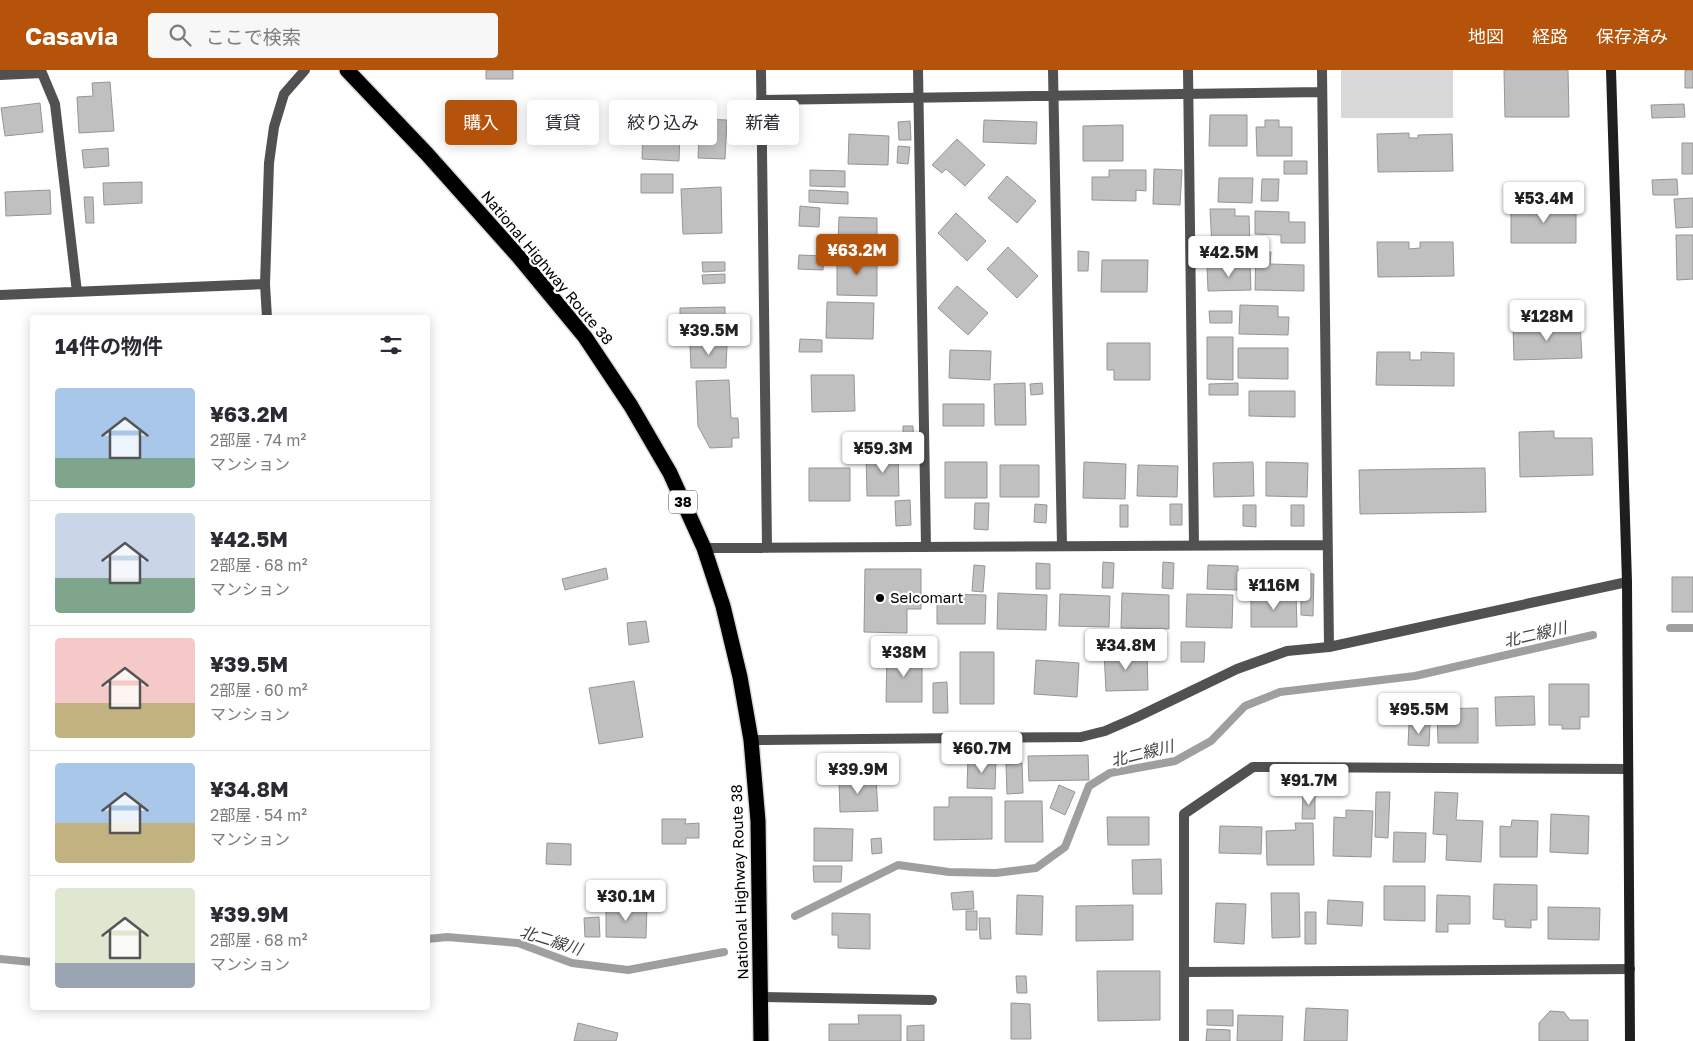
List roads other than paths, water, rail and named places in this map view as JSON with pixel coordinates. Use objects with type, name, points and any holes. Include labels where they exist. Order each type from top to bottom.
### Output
[{"type":"highway","name":"National Highway Route 38","points":[[347,70],[428,154],[518,256],[585,337],[631,406],[670,473],[704,548],[722,606],[738,668],[751,740],[758,821],[761,1041]]},
{"type":"street","points":[[267,315],[265,284],[269,163],[274,127],[284,94],[305,70]]},
{"type":"street","points":[[761,70],[761,100],[1322,92]]},
{"type":"street","points":[[918,70],[926,547]]},
{"type":"street","points":[[1053,70],[1062,546]]},
{"type":"street","points":[[1188,70],[1194,545]]},
{"type":"street","points":[[1322,70],[1326,545],[1329,647]]},
{"type":"street","points":[[1611,70],[1627,582],[1630,1041]]},
{"type":"street","points":[[0,75],[42,73],[55,104],[77,292]]},
{"type":"street","points":[[762,145],[767,548]]},
{"type":"street","points":[[0,295],[265,284]]},
{"type":"street","points":[[704,548],[1326,545]]},
{"type":"street","points":[[751,740],[1082,737],[1105,731],[1237,669],[1287,651],[1329,647],[1627,582]]},
{"type":"street","points":[[1184,1041],[1184,814],[1254,767],[1628,769]]},
{"type":"street","points":[[1184,972],[1630,969]]},
{"type":"street","points":[[761,997],[932,1000]]},
{"type":"waterway","name":"北二線川","points":[[1670,628],[1693,628]]},
{"type":"waterway","name":"北二線川","points":[[795,916],[898,865],[949,872],[996,873],[1036,868],[1065,847],[1089,786],[1110,773],[1175,761],[1211,741],[1245,706],[1280,692],[1415,676],[1593,635]]},
{"type":"waterway","name":"北二線川","points":[[430,939],[447,937],[518,943],[572,963],[628,970],[724,952]]},
{"type":"waterway","name":"北二線川","points":[[0,959],[30,962]]},
{"type":"place","name":"Seicomart","points":[[880,598]]}]
